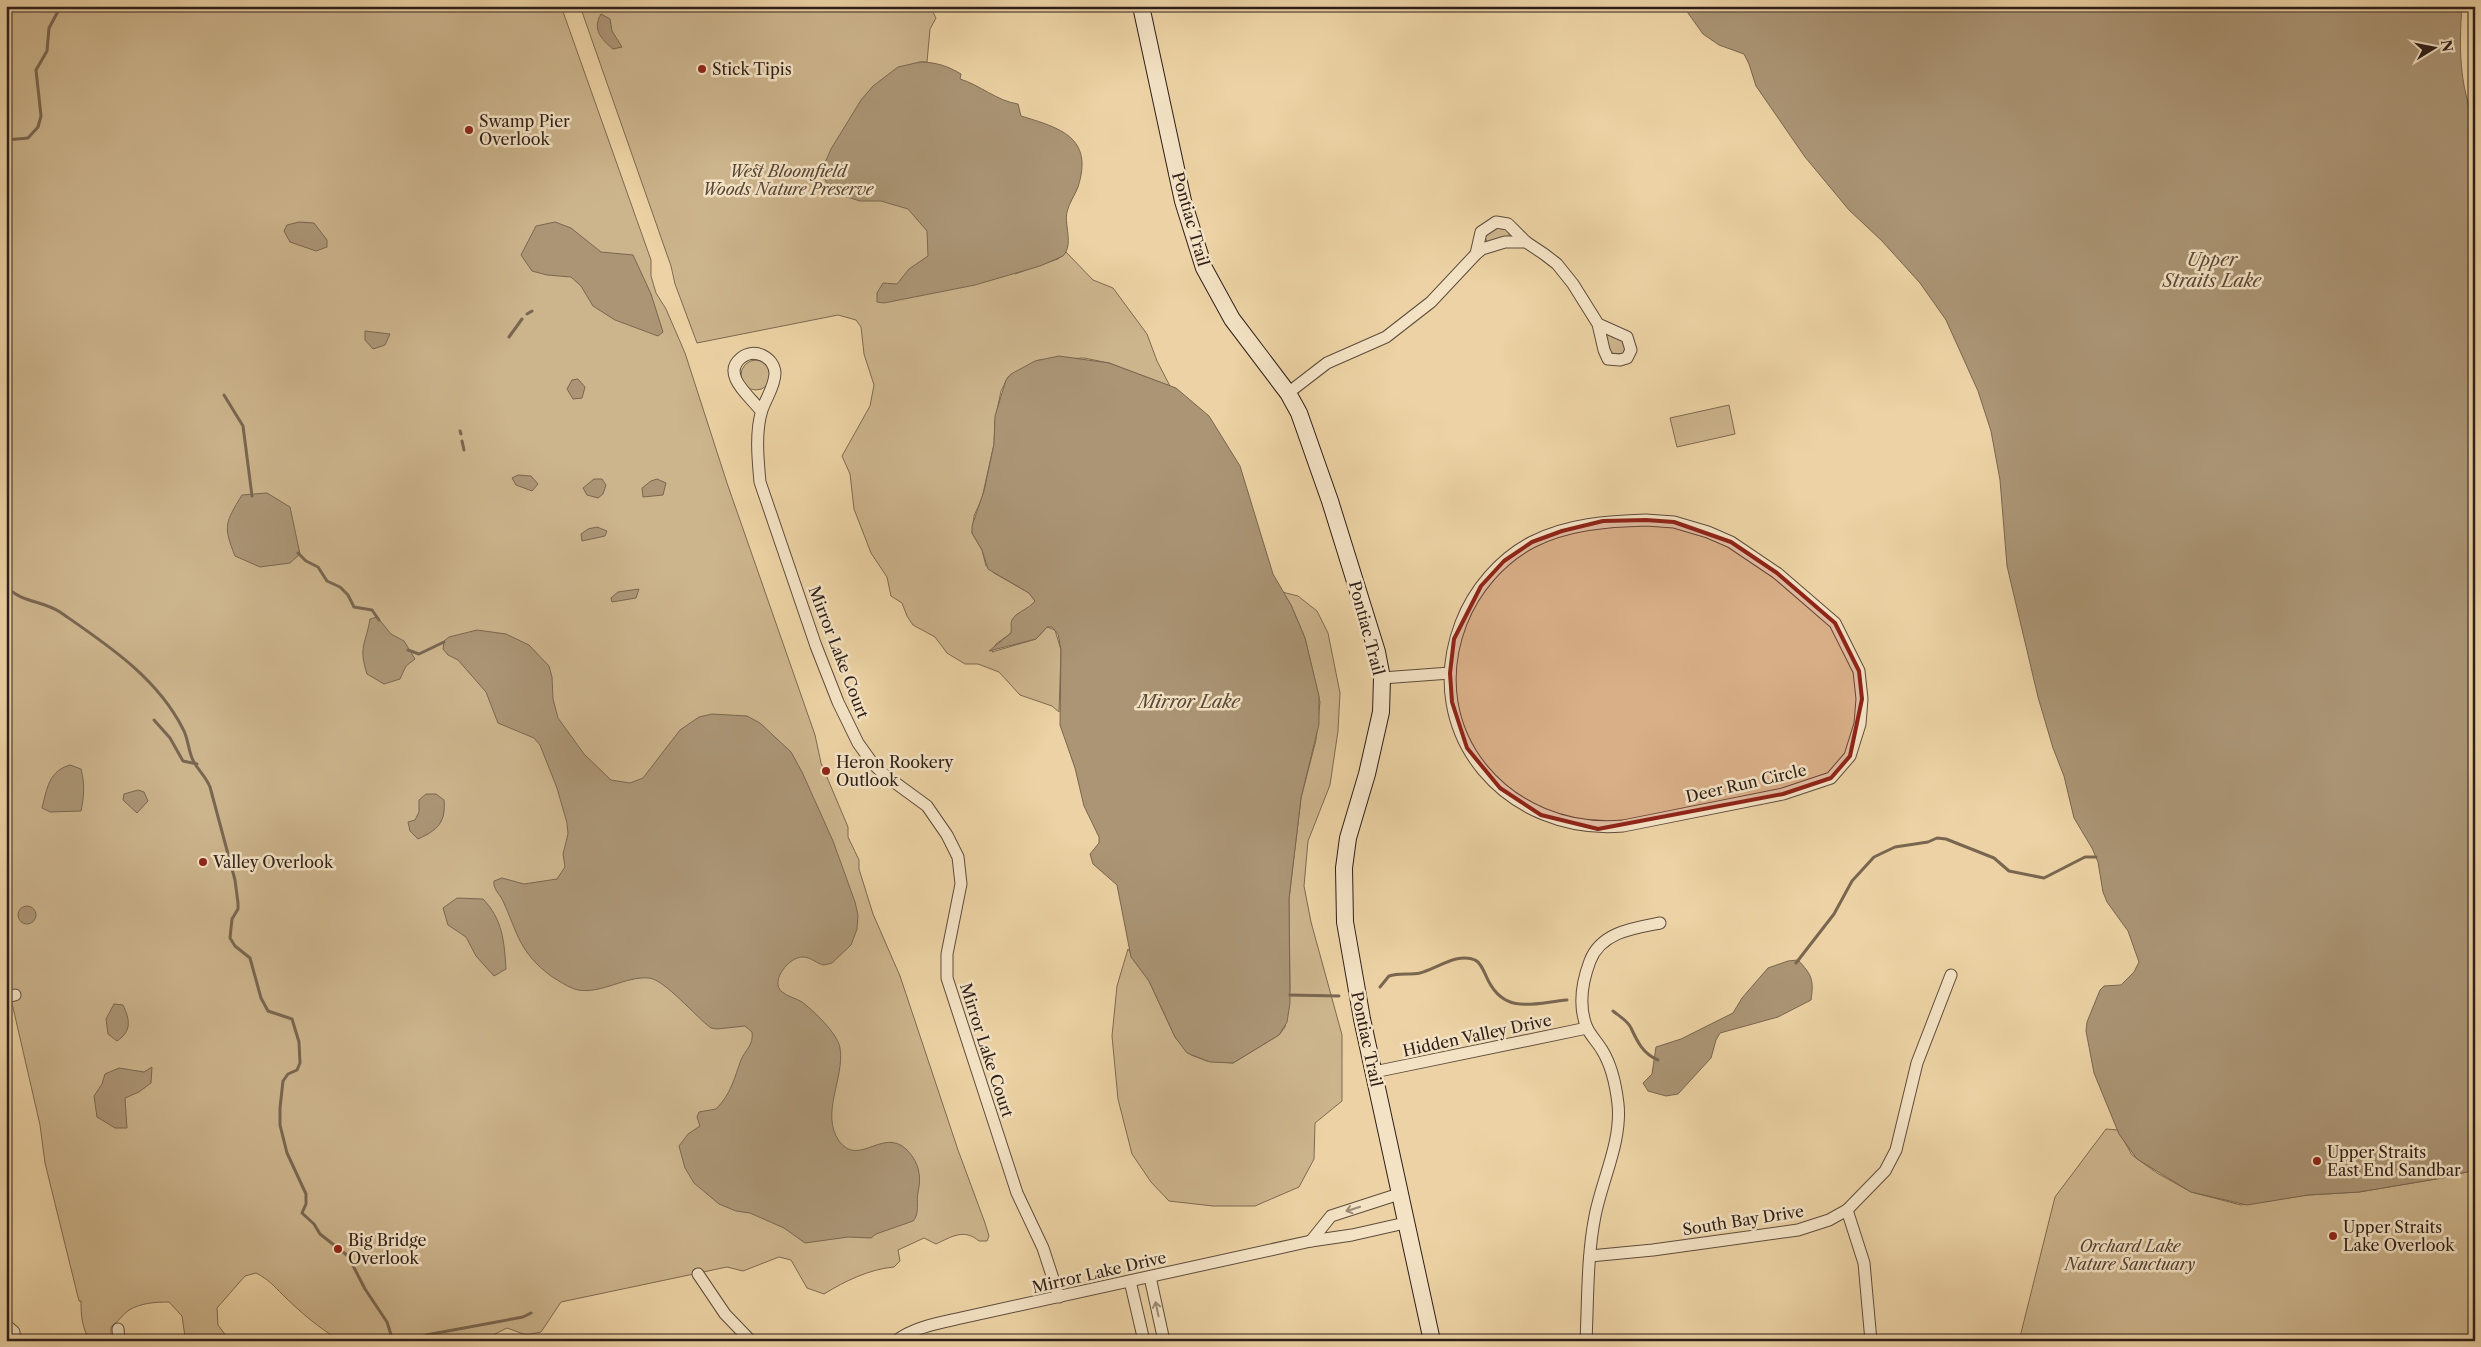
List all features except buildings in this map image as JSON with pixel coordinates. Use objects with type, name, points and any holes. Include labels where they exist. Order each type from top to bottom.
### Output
[{"type":"main road","name":"Pontiac Trail","points":[[1141,6],[1183,201],[1204,268],[1232,319],[1288,393],[1307,434],[1377,652],[1382,678],[1381,712],[1367,774],[1348,838],[1343,892],[1349,956],[1432,1341]]},
{"type":"street","points":[[1476,254],[1480,232],[1496,222],[1508,224],[1526,242],[1556,264],[1573,284],[1598,324]]},
{"type":"street","points":[[1288,393],[1327,364],[1386,337],[1406,323],[1445,288],[1476,254],[1497,244],[1516,241],[1526,242]]},
{"type":"street","name":"Mirror Lake Court","points":[[761,412],[751,398],[738,386],[735,375],[734,366],[741,358],[751,353],[762,355],[771,361],[775,372],[774,381],[761,412],[757,456],[760,482],[838,702],[858,743],[873,764],[927,806],[947,835],[958,857],[961,884],[947,954],[947,978],[1017,1193],[1043,1248],[1058,1298]]},
{"type":"street","name":"Deer Run Circle","points":[[1646,520],[1674,522],[1708,532],[1731,542],[1777,573],[1835,624],[1858,671],[1862,699],[1860,724],[1850,756],[1831,778],[1783,794],[1623,826],[1598,828],[1571,824],[1541,814],[1519,802],[1484,773],[1467,748],[1457,722],[1452,702],[1450,673],[1454,639],[1466,608],[1481,586],[1504,561],[1532,542],[1562,531],[1603,521],[1646,520]]},
{"type":"street","points":[[1382,678],[1450,673]]},
{"type":"street","points":[[1586,1341],[1590,1256],[1597,1204],[1616,1134],[1618,1106],[1615,1080],[1603,1051],[1587,1028],[1581,1000],[1584,978],[1591,958],[1604,942],[1624,930],[1660,923]]},
{"type":"street","name":"South Bay Drive","points":[[1590,1256],[1653,1250],[1798,1230],[1829,1220],[1847,1210],[1885,1171],[1896,1150],[1917,1063],[1951,975]]},
{"type":"street","name":"Hidden Valley Drive","points":[[1374,1072],[1587,1028]]},
{"type":"street","points":[[1311,1241],[1331,1216],[1399,1194]]},
{"type":"street","points":[[1847,1210],[1864,1263],[1871,1341]]},
{"type":"street","name":"Mirror Lake Drive","points":[[896,1341],[903,1336],[930,1326],[1311,1241],[1352,1235],[1406,1223]]},
{"type":"street","points":[[698,1274],[725,1314],[751,1341]]},
{"type":"street","points":[[1150,1277],[1164,1341]]},
{"type":"street","points":[[1130,1282],[1144,1341]]},
{"type":"street","points":[[6,1325],[14,1332],[14,1341]]},
{"type":"street","points":[[118,1329],[119,1341]]},
{"type":"highlighted area","points":[[1646,520],[1674,522],[1708,532],[1731,542],[1777,573],[1835,623],[1859,671],[1862,699],[1850,756],[1831,778],[1783,794],[1598,829],[1541,815],[1500,788],[1467,748],[1452,702],[1450,673],[1454,639],[1481,586],[1504,561],[1532,542],[1562,531],[1603,521]]},
{"type":"green space","points":[[6,6],[561,6],[651,260],[651,276],[656,293],[666,309],[685,353],[727,483],[815,735],[821,763],[848,827],[848,837],[859,860],[859,869],[873,914],[900,976],[958,1150],[985,1223],[989,1236],[987,1241],[979,1241],[963,1234],[936,1244],[924,1238],[898,1250],[900,1261],[894,1267],[858,1276],[824,1294],[807,1288],[791,1260],[779,1257],[743,1271],[727,1267],[561,1302],[541,1332],[526,1335],[507,1328],[495,1334],[491,1341],[341,1341],[310,1320],[271,1283],[256,1273],[245,1276],[217,1308],[218,1325],[230,1341],[189,1341],[185,1337],[182,1316],[169,1302],[159,1302],[138,1306],[127,1312],[111,1327],[111,1341],[90,1341],[84,1327],[81,1301],[79,1301],[45,1163],[40,1125],[6,977]]},
{"type":"green space","name":"West Bloomfield Woods Nature Preserve","points":[[580,6],[930,6],[936,18],[930,29],[927,62],[920,62],[886,78],[1015,274],[1058,259],[1066,252],[1093,280],[1113,288],[1147,334],[1157,361],[1170,386],[1109,363],[1084,358],[1039,360],[1008,377],[1001,391],[995,420],[994,444],[982,498],[974,516],[972,533],[982,550],[986,566],[994,573],[1029,593],[1035,601],[1031,607],[1016,615],[1011,633],[996,644],[992,652],[1036,639],[1047,627],[1055,630],[1061,650],[1059,712],[1052,706],[1020,695],[999,672],[978,664],[965,664],[947,653],[935,637],[913,625],[902,603],[891,596],[887,577],[871,553],[854,509],[850,474],[842,456],[870,406],[874,385],[864,354],[861,327],[856,320],[838,315],[697,343]]},
{"type":"green space","points":[[1494,227],[1506,229],[1510,236],[1487,242],[1485,237],[1487,231]]},
{"type":"green space","points":[[1609,334],[1623,340],[1626,345],[1623,354],[1610,353],[1606,335]]},
{"type":"green space","points":[[756,360],[762,361],[770,369],[770,381],[762,389],[756,390],[750,389],[742,381],[741,375],[742,369],[750,361]]},
{"type":"green space","points":[[1729,405],[1735,434],[1677,447],[1670,418]]},
{"type":"green space","points":[[1282,592],[1298,596],[1317,611],[1328,633],[1340,693],[1338,731],[1330,785],[1308,841],[1304,886],[1311,922],[1342,1035],[1342,1101],[1315,1123],[1314,1159],[1299,1187],[1255,1206],[1213,1206],[1169,1201],[1151,1182],[1132,1154],[1118,1099],[1112,1036],[1117,986],[1128,949],[1149,981],[1175,1037],[1191,1055],[1207,1061],[1233,1063],[1279,1035],[1285,1027],[1290,989],[1289,899],[1301,798],[1316,740],[1320,702],[1305,638],[1291,605]]},
{"type":"green space","name":"Orchard Lake Nature Sanctuary","points":[[2106,1129],[2118,1130],[2132,1155],[2157,1173],[2191,1192],[2241,1205],[2308,1195],[2359,1192],[2442,1178],[2475,1170],[2475,1341],[2019,1341],[2055,1197]]},
{"type":"water","name":"Upper Straits Lake","points":[[1683,6],[2462,6],[2461,65],[2466,94],[2475,123],[2475,1170],[2442,1178],[2359,1192],[2308,1195],[2247,1205],[2191,1192],[2137,1159],[2119,1134],[2094,1073],[2086,1031],[2087,1022],[2100,990],[2104,986],[2121,985],[2134,972],[2139,962],[2128,931],[2107,902],[2103,892],[2098,862],[2074,818],[2064,776],[2053,748],[2038,697],[2007,566],[2000,480],[1991,431],[1978,391],[1946,320],[1920,283],[1882,241],[1849,210],[1805,157],[1756,86],[1744,54],[1719,45],[1703,34]]},
{"type":"water","points":[[601,14],[610,19],[612,31],[622,47],[613,49],[599,33],[597,24]]},
{"type":"water","points":[[920,62],[941,65],[961,74],[960,79],[1003,100],[1018,104],[1021,116],[1049,125],[1070,137],[1077,146],[1081,156],[1082,170],[1078,187],[1067,212],[1068,246],[1063,256],[1040,266],[975,285],[884,303],[877,302],[877,293],[883,283],[897,284],[909,269],[928,256],[927,231],[908,209],[881,201],[860,201],[844,196],[830,188],[823,176],[824,165],[831,149],[861,100],[873,86],[898,67]]},
{"type":"water","points":[[299,222],[314,223],[327,240],[327,247],[316,251],[290,242],[284,231],[287,225]]},
{"type":"water","points":[[555,222],[571,228],[601,252],[633,255],[651,294],[663,332],[658,336],[615,320],[593,306],[581,286],[571,277],[547,275],[532,271],[521,255],[536,226]]},
{"type":"water","points":[[365,331],[390,334],[385,345],[373,349],[365,340]]},
{"type":"water","name":"Mirror Lake","points":[[1059,356],[1109,363],[1176,388],[1209,416],[1240,466],[1273,574],[1291,605],[1305,638],[1319,696],[1319,724],[1301,798],[1289,899],[1290,1003],[1287,1022],[1279,1035],[1233,1063],[1210,1062],[1187,1053],[1175,1037],[1149,981],[1131,957],[1117,885],[1093,864],[1090,854],[1099,843],[1099,837],[1084,806],[1075,768],[1060,725],[1061,650],[1058,634],[1052,627],[1047,627],[1036,639],[989,651],[1011,633],[1011,622],[1014,617],[1035,601],[1029,593],[988,569],[982,550],[972,533],[972,526],[984,491],[994,444],[995,416],[1006,380],[1011,374],[1035,361]]},
{"type":"water","points":[[578,379],[585,387],[582,398],[573,399],[567,389],[572,380]]},
{"type":"water","points":[[518,475],[531,476],[538,484],[532,491],[516,485],[512,478]]},
{"type":"water","points":[[594,479],[602,479],[606,485],[603,494],[598,498],[587,495],[583,488]]},
{"type":"water","points":[[657,479],[666,483],[663,495],[643,497],[642,488]]},
{"type":"water","points":[[267,493],[290,507],[300,554],[290,563],[260,567],[235,556],[227,531],[229,519],[242,495]]},
{"type":"water","points":[[597,527],[607,531],[605,536],[582,541],[581,534],[588,529]]},
{"type":"water","points":[[639,589],[636,598],[612,602],[611,598],[618,592]]},
{"type":"water","points":[[377,617],[391,634],[404,641],[415,659],[406,666],[400,679],[384,684],[367,674],[363,657],[370,619]]},
{"type":"water","points":[[477,630],[506,634],[529,645],[549,666],[552,677],[553,699],[558,718],[584,754],[611,780],[630,783],[643,778],[680,730],[699,717],[712,714],[747,716],[760,723],[791,752],[833,841],[858,915],[857,929],[851,945],[832,963],[824,965],[806,957],[792,960],[780,976],[779,987],[784,994],[802,1002],[813,1011],[825,1023],[838,1042],[841,1059],[832,1107],[832,1119],[839,1141],[847,1148],[856,1151],[883,1143],[893,1143],[903,1146],[915,1160],[919,1174],[919,1183],[917,1211],[913,1221],[876,1234],[871,1238],[848,1237],[805,1243],[784,1228],[750,1213],[736,1211],[719,1204],[694,1183],[685,1168],[679,1146],[688,1134],[700,1126],[697,1117],[699,1112],[716,1109],[725,1098],[750,1044],[752,1032],[745,1026],[711,1028],[672,992],[649,978],[631,980],[596,990],[578,990],[551,976],[532,959],[516,933],[503,901],[495,889],[494,881],[502,878],[524,884],[557,879],[565,867],[563,854],[568,834],[567,823],[557,788],[540,745],[534,738],[498,723],[486,692],[458,660],[448,655],[443,649],[444,641],[449,637]]},
{"type":"water","points":[[70,765],[81,769],[84,790],[81,811],[50,812],[42,808],[53,776],[57,771]]},
{"type":"water","points":[[138,790],[144,792],[148,801],[137,813],[123,800],[124,794]]},
{"type":"water","points":[[426,794],[436,794],[444,800],[444,814],[436,829],[418,839],[410,831],[408,822],[415,820],[419,812],[419,800]]},
{"type":"water","points":[[457,898],[483,899],[499,923],[506,969],[494,976],[476,956],[466,937],[448,925],[443,908]]},
{"type":"water","points":[[27,906],[33,909],[36,915],[33,921],[27,924],[21,921],[18,915],[21,909]]},
{"type":"water","points":[[1798,960],[1811,978],[1811,1000],[1778,1017],[1720,1033],[1711,1058],[1678,1094],[1666,1096],[1648,1091],[1643,1083],[1652,1074],[1656,1047],[1681,1039],[1733,1013],[1742,998],[1768,968],[1788,961]]},
{"type":"water","points":[[114,1004],[123,1005],[128,1020],[125,1033],[117,1041],[108,1034],[106,1019]]},
{"type":"water","points":[[152,1067],[151,1083],[139,1092],[125,1098],[127,1128],[115,1128],[97,1117],[94,1096],[102,1084],[105,1074],[119,1068],[144,1072]]},
{"type":"waterway","points":[[6,140],[28,138],[38,127],[41,116],[36,70],[47,51],[49,28],[61,6]]},
{"type":"waterway","points":[[527,314],[532,311]]},
{"type":"waterway","points":[[509,337],[522,319]]},
{"type":"waterway","points":[[224,395],[243,426],[252,496]]},
{"type":"waterway","points":[[462,441],[464,450]]},
{"type":"waterway","points":[[298,553],[306,561],[318,567],[327,581],[340,587],[348,595],[354,607],[372,610],[379,620]]},
{"type":"waterway","points":[[6,586],[18,596],[46,605],[60,612],[112,649],[159,693],[183,729],[193,761],[210,787],[235,880],[238,909],[232,919],[230,938],[235,946],[250,958],[261,998],[268,1011],[292,1019],[299,1042],[300,1063],[297,1070],[288,1074],[283,1081],[280,1125],[287,1153],[306,1194],[306,1204],[302,1213],[314,1224],[320,1234],[348,1256],[365,1289],[387,1322],[393,1341]]},
{"type":"waterway","points":[[408,650],[419,654],[444,642]]},
{"type":"waterway","points":[[154,720],[170,738],[183,761],[197,764]]},
{"type":"waterway","points":[[1796,963],[1834,914],[1852,881],[1874,857],[1895,847],[1928,842],[1937,838],[1946,839],[1994,858],[2009,871],[2044,878],[2085,857],[2096,857]]},
{"type":"waterway","points":[[1380,987],[1389,976],[1420,973],[1447,962],[1468,958],[1480,964],[1496,993],[1514,1003],[1534,1004],[1567,1000]]},
{"type":"waterway","points":[[1290,995],[1339,996]]},
{"type":"waterway","points":[[1613,1011],[1628,1023],[1644,1051],[1658,1060]]},
{"type":"waterway","points":[[416,1341],[426,1335],[523,1317],[531,1313]]},
{"type":"place","name":"Stick Tipis","points":[[702,69]]},
{"type":"place","name":"Swamp Pier Overlook","points":[[469,130]]},
{"type":"place","name":"Heron Rookery Outlook","points":[[826,771]]},
{"type":"place","name":"Valley Overlook","points":[[203,862]]},
{"type":"place","name":"Upper Straits East End Sandbar","points":[[2317,1161]]},
{"type":"place","name":"Upper Straits Lake Overlook","points":[[2333,1236]]},
{"type":"place","name":"Big Bridge Overlook","points":[[338,1249]]}]
